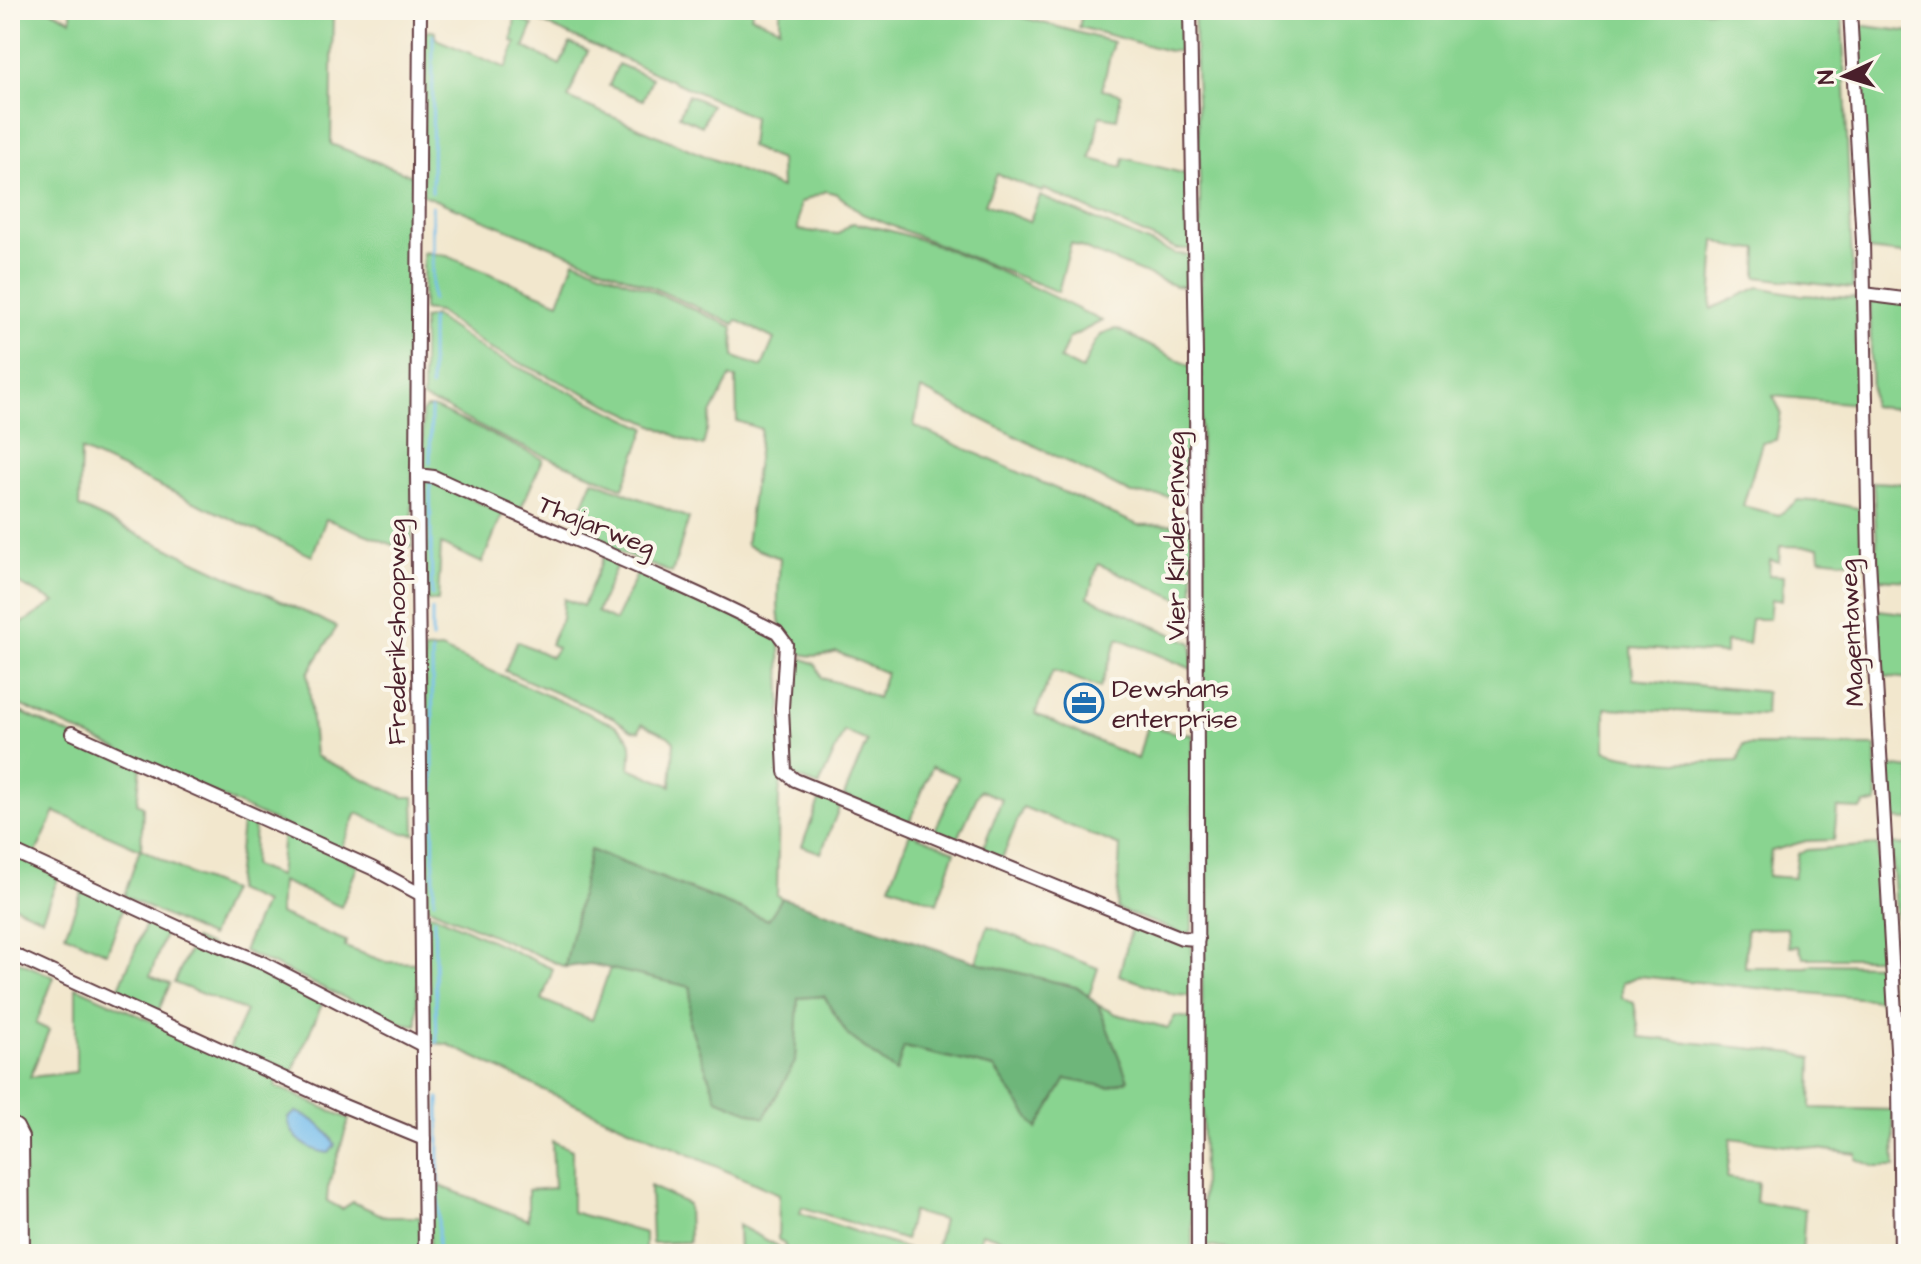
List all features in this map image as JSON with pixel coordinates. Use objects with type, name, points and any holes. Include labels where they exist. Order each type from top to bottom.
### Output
[{"type":"street","name":"Frederikshoopweg","points":[[420,10],[417,475],[425,1254]]},
{"type":"street","name":"Vier Kinderenweg","points":[[1190,10],[1196,341],[1198,1254]]},
{"type":"street","name":"Magentaweg","points":[[1850,10],[1864,294],[1869,560],[1899,1084],[1901,1254]]},
{"type":"street","points":[[1864,294],[1911,300]]},
{"type":"street","name":"Thajarweg","points":[[417,475],[434,477],[538,526],[666,577],[777,632],[786,644],[782,708],[785,772],[795,780],[1148,925],[1182,938],[1198,939]]},
{"type":"street","points":[[72,733],[372,868],[420,894]]},
{"type":"street","points":[[10,850],[263,963],[422,1045]]},
{"type":"street","points":[[10,953],[424,1139]]},
{"type":"street","points":[[10,1122],[22,1137],[23,1254]]},
{"type":"street","points":[[10,1231],[23,1237]]},
{"type":"green space","points":[[10,10],[51,10],[71,20],[71,10],[333,10],[331,144],[413,176],[412,547],[396,546],[326,519],[312,556],[81,450],[79,507],[337,627],[308,673],[315,756],[403,797],[414,797],[415,834],[403,833],[357,813],[340,851],[13,702],[10,697],[10,631],[55,602],[10,579]]},
{"type":"green space","points":[[521,10],[753,10],[751,16],[780,28],[780,10],[996,10],[1113,42],[1102,90],[1121,94],[1117,119],[1100,116],[1091,159],[1122,167],[1124,158],[1190,175],[1191,249],[1177,249],[1044,189],[1042,192],[997,174],[985,204],[1029,222],[1040,196],[1176,254],[1192,255],[1192,287],[1175,286],[1071,243],[1058,292],[862,214],[837,194],[826,191],[800,203],[798,230],[838,234],[852,223],[883,229],[947,249],[1074,307],[1102,321],[1069,338],[1060,359],[1082,370],[1098,338],[1117,329],[1192,367],[1192,498],[1132,494],[921,389],[914,426],[1138,525],[1193,524],[1193,605],[1098,564],[1088,597],[1192,643],[1192,669],[1118,638],[1100,688],[1053,670],[1035,714],[1138,759],[1147,725],[1193,735],[1192,930],[1186,935],[1117,909],[1120,846],[1023,807],[1001,861],[981,853],[1002,799],[980,790],[956,843],[934,833],[958,777],[932,767],[909,823],[844,796],[867,741],[844,731],[819,786],[793,776],[788,767],[789,653],[816,664],[822,678],[877,698],[886,673],[837,652],[814,656],[798,652],[787,643],[778,613],[780,558],[746,545],[761,429],[737,421],[736,378],[730,377],[711,414],[703,446],[490,349],[438,312],[423,310],[423,252],[447,256],[559,302],[574,260],[733,327],[734,357],[762,367],[774,339],[737,320],[734,324],[423,195],[423,34],[430,30],[436,32],[438,40],[506,68],[516,43],[512,41],[515,17],[533,25],[524,47],[560,65],[570,43],[588,51],[568,98],[781,188],[780,160],[750,147],[753,117],[525,15]]},
{"type":"green space","points":[[1083,10],[1185,10],[1186,46],[1181,51],[1169,51],[1079,27]]},
{"type":"green space","points":[[1194,10],[1842,10],[1853,288],[1757,277],[1758,249],[1734,248],[1715,240],[1711,309],[1759,287],[1801,295],[1856,298],[1857,404],[1773,396],[1781,412],[1776,440],[1762,443],[1743,506],[1779,515],[1798,500],[1862,509],[1864,563],[1820,558],[1819,547],[1780,546],[1779,562],[1770,560],[1769,575],[1783,576],[1782,600],[1771,600],[1769,619],[1751,619],[1748,644],[1725,642],[1725,654],[1631,648],[1633,679],[1766,692],[1765,715],[1605,708],[1605,751],[1638,758],[1687,762],[1738,761],[1743,745],[1876,746],[1877,803],[1865,804],[1861,809],[1837,808],[1834,840],[1806,841],[1771,851],[1768,876],[1794,878],[1798,853],[1807,850],[1878,845],[1885,958],[1804,958],[1798,946],[1789,947],[1787,928],[1747,929],[1745,967],[1886,965],[1888,1001],[1638,976],[1622,983],[1622,998],[1634,1003],[1640,1037],[1794,1053],[1812,1058],[1811,1108],[1893,1110],[1895,1167],[1875,1167],[1856,1159],[1856,1154],[1731,1138],[1727,1178],[1758,1182],[1756,1202],[1805,1209],[1802,1254],[1251,1254],[1203,1245],[1200,187]]},
{"type":"green space","points":[[1857,25],[1911,32],[1911,255],[1868,250]]},
{"type":"green space","points":[[618,64],[652,78],[643,100],[609,86]]},
{"type":"green space","points":[[688,95],[711,105],[702,126],[679,116]]},
{"type":"green space","points":[[1870,299],[1911,304],[1911,411],[1872,406]]},
{"type":"green space","points":[[434,316],[488,353],[646,428],[623,488],[511,441],[423,398],[423,319]]},
{"type":"green space","points":[[426,408],[435,408],[543,459],[519,513],[424,472],[422,413]]},
{"type":"green space","points":[[426,479],[503,513],[482,563],[441,544],[438,601],[423,598],[423,486]]},
{"type":"green space","points":[[593,480],[689,518],[672,573],[570,534]]},
{"type":"green space","points":[[1873,482],[1911,484],[1911,581],[1879,579]]},
{"type":"green space","points":[[604,556],[618,562],[597,612],[615,621],[640,568],[780,639],[782,775],[777,895],[782,898],[769,920],[591,850],[565,967],[426,906],[424,650],[441,649],[615,725],[631,744],[630,768],[671,786],[674,742],[668,736],[642,724],[639,731],[632,730],[612,717],[505,671],[517,641],[551,657],[557,648],[550,644],[562,619],[564,599],[583,606]]},
{"type":"green space","points":[[1878,610],[1911,614],[1911,679],[1881,676]]},
{"type":"green space","points":[[16,710],[141,767],[137,803],[143,806],[141,849],[230,890],[210,937],[124,896],[140,849],[55,812],[34,857],[10,846],[10,714]]},
{"type":"green space","points":[[1887,766],[1911,769],[1911,820],[1889,819]]},
{"type":"green space","points":[[821,796],[841,803],[821,853],[802,846]]},
{"type":"green space","points":[[243,814],[255,819],[253,866],[279,876],[283,831],[358,865],[341,907],[281,881],[279,914],[346,941],[345,947],[386,962],[417,963],[417,1025],[399,1023],[243,951],[264,903],[235,890]]},
{"type":"green space","points":[[910,833],[955,851],[937,903],[890,885]]},
{"type":"green space","points":[[1891,844],[1911,845],[1911,949],[1899,947]]},
{"type":"green space","points":[[590,850],[768,920],[782,898],[976,962],[1079,988],[1098,1005],[1128,1080],[1109,1087],[1066,1079],[1037,1129],[994,1068],[904,1047],[896,1072],[847,1034],[824,996],[798,998],[795,1062],[764,1118],[717,1099],[689,1023],[691,987],[590,964],[565,967]]},
{"type":"green space","points":[[18,857],[60,874],[42,918],[10,904],[10,876]]},
{"type":"green space","points":[[84,886],[125,904],[107,953],[65,934]]},
{"type":"green space","points":[[428,914],[553,969],[542,1000],[592,1020],[610,968],[691,987],[690,1023],[795,1062],[798,998],[825,996],[847,1034],[895,1071],[903,1047],[994,1068],[1037,1128],[1066,1079],[1109,1087],[1128,1080],[1098,1005],[1116,1014],[1168,1028],[1175,1016],[1189,1018],[1192,1022],[1192,1254],[1017,1254],[1019,1245],[982,1233],[975,1254],[935,1252],[943,1220],[912,1212],[905,1240],[802,1207],[800,1213],[922,1254],[787,1254],[785,1245],[778,1239],[779,1194],[447,1044],[428,1043]]},
{"type":"green space","points":[[149,917],[167,929],[150,976],[170,984],[156,1017],[115,997]]},
{"type":"green space","points":[[1133,923],[1192,942],[1192,996],[1176,995],[1119,975]]},
{"type":"green space","points":[[988,926],[1098,968],[1089,996],[1079,988],[976,962]]},
{"type":"green space","points":[[194,939],[326,995],[290,1077],[229,1049],[246,1011],[174,983]]},
{"type":"green space","points":[[13,959],[54,977],[36,1024],[49,1030],[30,1077],[76,1072],[76,987],[277,1078],[275,1086],[349,1119],[328,1188],[327,1201],[342,1209],[353,1202],[386,1217],[420,1217],[420,1254],[10,1254],[10,966]]},
{"type":"green space","points":[[1903,1070],[1911,1071],[1911,1165],[1906,1164]]},
{"type":"green space","points":[[552,1141],[572,1150],[572,1212],[645,1233],[645,1254],[430,1254],[430,1182],[528,1220],[528,1190],[554,1188]]},
{"type":"green space","points":[[650,1186],[688,1204],[689,1242],[652,1243]]},
{"type":"green space","points":[[738,1225],[778,1246],[780,1254],[739,1254]]},
{"type":"water","points":[[296,1112],[324,1129],[335,1145],[329,1153],[314,1150],[292,1132],[288,1118]]},
{"type":"waterway","points":[[432,192],[433,35]]},
{"type":"waterway","points":[[432,206],[432,300]]},
{"type":"waterway","points":[[431,319],[431,387]]},
{"type":"waterway","points":[[430,463],[431,409]]},
{"type":"waterway","points":[[430,481],[432,595]]},
{"type":"waterway","points":[[432,610],[432,639]]},
{"type":"waterway","points":[[432,652],[434,901]]},
{"type":"waterway","points":[[434,919],[437,1043]]},
{"type":"waterway","points":[[438,1254],[439,1098]]},
{"type":"place","name":"Dewshans enterprise","points":[[1084,703]]}]
